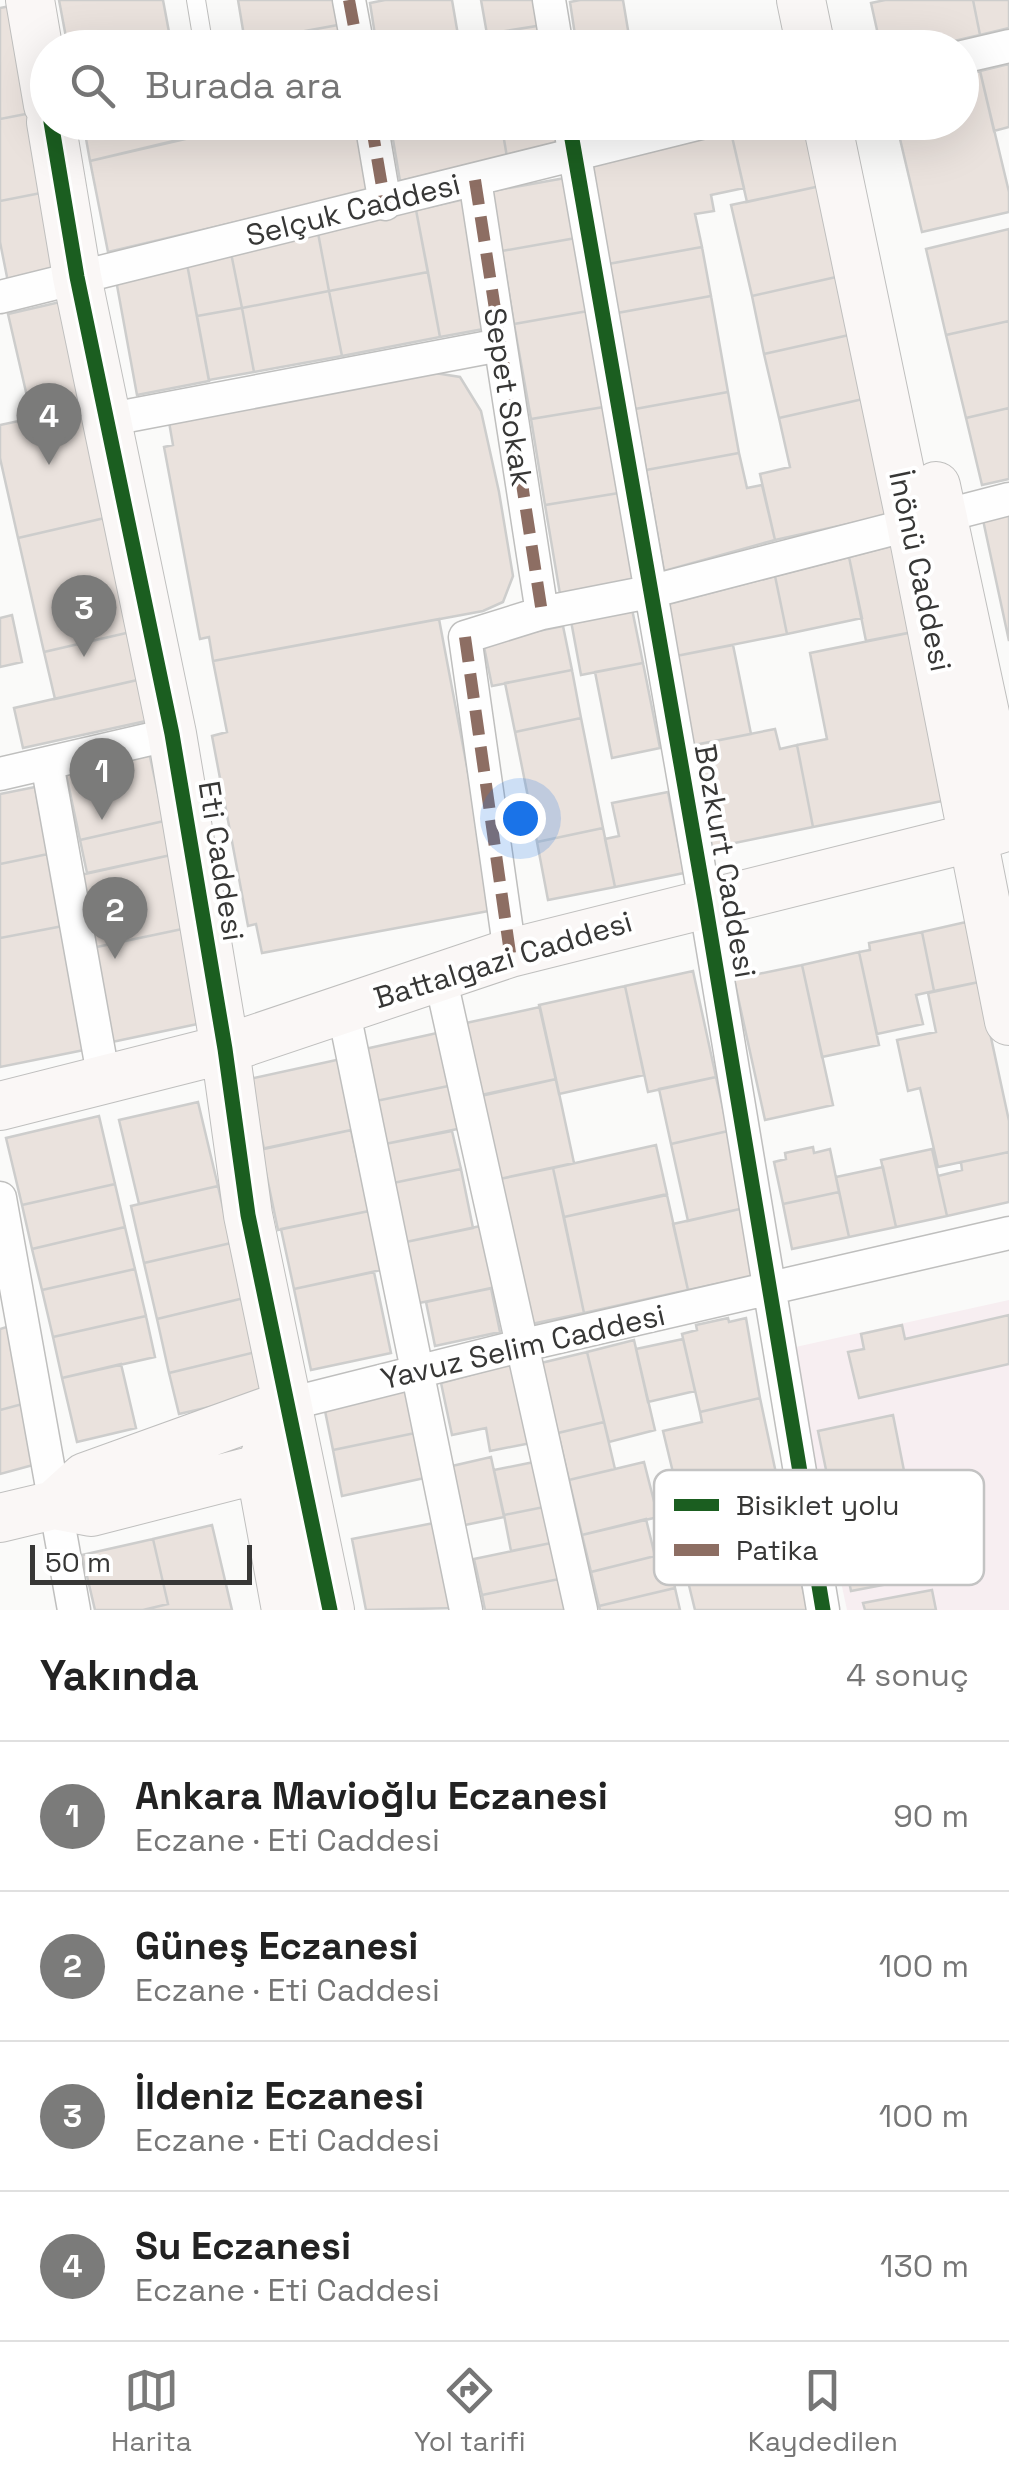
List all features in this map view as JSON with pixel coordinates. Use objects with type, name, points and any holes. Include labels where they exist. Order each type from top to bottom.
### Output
[{"type":"street","points":[[30,0],[35,30]]},
{"type":"street","points":[[350,0],[355,30]]},
{"type":"street","points":[[549,0],[554,30]]},
{"type":"street","points":[[802,0],[808,30]]},
{"type":"street","points":[[835,0],[841,30]]},
{"type":"street","points":[[979,52],[1009,46]]},
{"type":"street","name":"Eti Caddesi","points":[[53,140],[76,278],[172,734],[248,1214],[286,1405],[279,1463],[286,1610]]},
{"type":"street","points":[[374,140],[386,204]]},
{"type":"street","name":"Bozkurt Caddesi","points":[[573,140],[800,1470]]},
{"type":"street","name":"Selçuk Caddesi","points":[[0,297],[638,140]]},
{"type":"street","name":"İnönü Caddesi","points":[[831,140],[927,520],[997,830],[1009,1021]]},
{"type":"street","name":"İnönü Caddesi","points":[[863,140],[927,520]]},
{"type":"street","name":"Sepet Sokak","points":[[475,180],[542,614]]},
{"type":"street","points":[[106,420],[500,345]]},
{"type":"street","points":[[510,952],[464,636],[1009,499]]},
{"type":"street","points":[[0,774],[172,734]]},
{"type":"street","points":[[46,763],[104,1080]]},
{"type":"street","name":"Battalgazi Caddesi","points":[[0,1106],[224,1049],[510,952],[997,830]]},
{"type":"street","points":[[440,976],[582,1610]]},
{"type":"street","points":[[344,1008],[466,1610]]},
{"type":"street","points":[[0,1198],[74,1610]]},
{"type":"street","name":"Yavuz Selim Caddesi","points":[[54,1506],[85,1477],[286,1405],[524,1345],[1009,1233]]},
{"type":"street","name":"Eti Caddesi","points":[[279,1463],[330,1610]]},
{"type":"street","name":"Yavuz Selim Caddesi","points":[[0,1518],[54,1506],[91,1512],[279,1463]]},
{"type":"street","name":"Bozkurt Caddesi","points":[[819,1585],[823,1610]]},
{"type":"lane","points":[[196,0],[201,30]]},
{"type":"shaded area","points":[[1009,1300],[1009,1610],[847,1610],[842,1585],[984,1585],[984,1470],[817,1470],[791,1348]]},
{"type":"building","points":[[59,0],[163,0],[169,30],[65,30]]},
{"type":"building","points":[[238,0],[333,0],[338,25],[311,30],[243,30]]},
{"type":"building","points":[[452,0],[457,30],[374,30],[370,3]]},
{"type":"building","points":[[481,0],[539,0],[543,25],[486,30]]},
{"type":"building","points":[[623,0],[628,30],[574,30],[570,2]]},
{"type":"building","points":[[973,0],[979,30],[877,30],[871,3]]},
{"type":"building","points":[[973,0],[1009,0],[1009,28],[980,35]]},
{"type":"building","points":[[10,6],[30,113],[0,119],[0,8]]},
{"type":"building","points":[[338,25],[339,30],[311,30]]},
{"type":"building","points":[[543,25],[544,30],[512,30]]},
{"type":"building","points":[[1009,64],[1009,127],[994,131],[980,71]]},
{"type":"building","points":[[979,71],[1009,192],[1009,212],[922,232],[900,140],[979,140]]},
{"type":"building","points":[[30,113],[30,140],[36,140],[46,192],[0,201],[0,119]]},
{"type":"building","points":[[86,140],[178,140],[90,161]]},
{"type":"building","points":[[181,140],[358,140],[368,191],[108,252],[90,161]]},
{"type":"building","points":[[393,140],[504,140],[507,157],[400,181]]},
{"type":"building","points":[[504,140],[563,140],[564,147],[507,157]]},
{"type":"building","points":[[683,140],[733,140],[744,188],[711,195],[714,211],[695,214],[702,247],[608,264],[590,164]]},
{"type":"building","points":[[733,140],[815,140],[825,185],[747,202]]},
{"type":"building","points":[[565,178],[576,238],[502,251],[492,191]]},
{"type":"building","points":[[825,185],[845,275],[752,296],[731,205]]},
{"type":"building","points":[[46,192],[62,272],[8,282],[0,242],[0,201]]},
{"type":"building","points":[[465,199],[489,328],[440,337],[416,210]]},
{"type":"building","points":[[416,210],[428,272],[329,291],[318,233]]},
{"type":"building","points":[[1009,229],[1009,321],[946,335],[926,249]]},
{"type":"building","points":[[318,233],[329,291],[242,308],[231,253]]},
{"type":"building","points":[[576,238],[588,311],[514,324],[502,251]]},
{"type":"building","points":[[702,247],[711,296],[617,313],[608,264]]},
{"type":"building","points":[[231,253],[242,308],[197,316],[187,264]]},
{"type":"building","points":[[187,264],[209,381],[137,395],[116,280]]},
{"type":"building","points":[[428,272],[440,337],[342,356],[329,291]]},
{"type":"building","points":[[845,275],[858,333],[764,354],[752,296]]},
{"type":"building","points":[[329,291],[342,356],[254,372],[242,308]]},
{"type":"building","points":[[711,296],[728,392],[635,409],[617,313]]},
{"type":"building","points":[[60,302],[84,407],[32,418],[8,314]]},
{"type":"building","points":[[242,308],[254,372],[209,380],[197,316]]},
{"type":"building","points":[[588,311],[604,407],[531,419],[514,324]]},
{"type":"building","points":[[1009,321],[1009,408],[966,418],[946,335]]},
{"type":"building","points":[[858,333],[872,397],[779,418],[764,354]]},
{"type":"building","points":[[435,373],[460,377],[481,411],[513,576],[503,602],[483,611],[213,661],[209,637],[200,639],[164,447],[173,445],[169,422]]},
{"type":"building","points":[[728,392],[739,453],[646,470],[635,409]]},
{"type":"building","points":[[872,397],[898,513],[775,540],[760,474],[790,467],[779,418]]},
{"type":"building","points":[[84,407],[109,517],[18,538],[0,458],[0,425]]},
{"type":"building","points":[[604,407],[619,493],[545,505],[531,419]]},
{"type":"building","points":[[1009,408],[1009,479],[982,485],[966,418]]},
{"type":"building","points":[[739,453],[747,488],[762,485],[775,540],[664,571],[646,470]]},
{"type":"building","points":[[619,493],[633,582],[560,594],[545,505]]},
{"type":"building","points":[[1009,513],[1009,641],[983,520]]},
{"type":"building","points":[[109,517],[135,631],[44,652],[18,538]]},
{"type":"building","points":[[906,542],[923,630],[866,641],[849,557]]},
{"type":"building","points":[[849,557],[862,618],[787,634],[775,576]]},
{"type":"building","points":[[775,576],[787,634],[671,657],[661,606]]},
{"type":"building","points":[[632,609],[643,663],[581,675],[571,621]]},
{"type":"building","points":[[12,615],[22,662],[0,667],[0,618]]},
{"type":"building","points":[[439,619],[494,910],[262,953],[256,924],[248,926],[212,736],[227,732],[213,661]]},
{"type":"building","points":[[563,626],[572,670],[492,686],[483,642]]},
{"type":"building","points":[[923,630],[957,798],[813,827],[797,745],[827,739],[810,653]]},
{"type":"building","points":[[135,631],[146,678],[55,699],[44,652]]},
{"type":"building","points":[[733,645],[751,734],[689,746],[671,657]]},
{"type":"building","points":[[643,663],[660,748],[612,758],[595,672]]},
{"type":"building","points":[[572,670],[581,718],[515,732],[505,683]]},
{"type":"building","points":[[146,678],[155,719],[23,748],[14,708]]},
{"type":"building","points":[[581,718],[603,828],[537,842],[515,732]]},
{"type":"building","points":[[775,729],[780,749],[797,745],[813,827],[710,848],[689,746]]},
{"type":"building","points":[[149,752],[164,821],[80,840],[65,769]]},
{"type":"building","points":[[35,787],[48,854],[0,864],[0,794]]},
{"type":"building","points":[[668,792],[684,873],[615,887],[605,839],[619,836],[612,803]]},
{"type":"building","points":[[164,821],[171,855],[87,873],[80,840]]},
{"type":"building","points":[[603,828],[615,887],[548,900],[537,842]]},
{"type":"building","points":[[48,854],[63,926],[0,938],[0,864]]},
{"type":"building","points":[[171,855],[187,928],[92,948],[76,876]]},
{"type":"building","points":[[966,922],[979,982],[934,991],[922,932]]},
{"type":"building","points":[[63,926],[89,1049],[0,1067],[0,938]]},
{"type":"building","points":[[187,928],[207,1022],[112,1042],[92,948]]},
{"type":"building","points":[[922,932],[934,991],[916,995],[923,1024],[877,1034],[859,952],[870,950],[869,943]]},
{"type":"building","points":[[859,952],[879,1045],[822,1057],[802,965]]},
{"type":"building","points":[[802,965],[833,1105],[765,1120],[734,979]]},
{"type":"building","points":[[693,971],[716,1077],[648,1092],[625,986]]},
{"type":"building","points":[[979,982],[1009,1121],[1009,1152],[938,1167],[920,1088],[908,1091],[897,1040],[936,1032],[928,993]]},
{"type":"building","points":[[625,986],[644,1075],[559,1094],[539,1005]]},
{"type":"building","points":[[540,1007],[556,1079],[481,1096],[466,1023]]},
{"type":"building","points":[[446,1031],[458,1084],[376,1101],[365,1049]]},
{"type":"building","points":[[341,1059],[356,1129],[264,1149],[249,1079]]},
{"type":"building","points":[[716,1077],[728,1131],[671,1144],[659,1089]]},
{"type":"building","points":[[556,1079],[574,1163],[490,1181],[472,1097]]},
{"type":"building","points":[[458,1084],[467,1127],[385,1144],[376,1101]]},
{"type":"building","points":[[198,1102],[218,1186],[139,1204],[119,1120]]},
{"type":"building","points":[[99,1116],[115,1184],[22,1205],[6,1138]]},
{"type":"building","points":[[351,1130],[369,1211],[278,1230],[261,1149]]},
{"type":"building","points":[[452,1131],[461,1169],[393,1183],[385,1144]]},
{"type":"building","points":[[728,1131],[744,1208],[688,1221],[671,1144]]},
{"type":"building","points":[[656,1145],[667,1194],[564,1217],[553,1168]]},
{"type":"building","points":[[813,1147],[814,1153],[830,1149],[839,1192],[783,1204],[774,1162],[786,1159],[785,1153]]},
{"type":"building","points":[[932,1149],[947,1216],[896,1227],[881,1160]]},
{"type":"building","points":[[1009,1152],[1009,1202],[947,1216],[938,1176],[962,1170],[961,1162]]},
{"type":"building","points":[[883,1167],[896,1227],[849,1237],[836,1177]]},
{"type":"building","points":[[553,1168],[584,1313],[522,1326],[490,1181]]},
{"type":"building","points":[[461,1169],[473,1228],[406,1242],[393,1183]]},
{"type":"building","points":[[115,1184],[125,1227],[32,1249],[22,1205]]},
{"type":"building","points":[[218,1186],[231,1243],[144,1263],[131,1206]]},
{"type":"building","points":[[839,1192],[849,1237],[792,1249],[783,1204]]},
{"type":"building","points":[[667,1195],[688,1290],[584,1313],[564,1217]]},
{"type":"building","points":[[744,1208],[759,1275],[688,1290],[673,1224]]},
{"type":"building","points":[[369,1211],[381,1270],[294,1289],[281,1229]]},
{"type":"building","points":[[485,1225],[498,1287],[419,1303],[406,1242]]},
{"type":"building","points":[[125,1227],[135,1269],[42,1290],[32,1249]]},
{"type":"building","points":[[231,1243],[244,1298],[157,1319],[144,1263]]},
{"type":"building","points":[[135,1269],[146,1316],[53,1337],[42,1290]]},
{"type":"building","points":[[374,1272],[391,1353],[311,1370],[294,1289]]},
{"type":"building","points":[[491,1288],[500,1332],[435,1346],[426,1302]]},
{"type":"building","points":[[244,1298],[256,1352],[169,1373],[157,1319]]},
{"type":"building","points":[[1009,1315],[1009,1364],[859,1398],[848,1352],[864,1349],[861,1334],[902,1325],[905,1339]]},
{"type":"building","points":[[146,1316],[155,1357],[62,1378],[53,1337]]},
{"type":"building","points":[[728,1318],[729,1322],[746,1318],[760,1398],[700,1412],[682,1334],[697,1330],[696,1325]]},
{"type":"building","points":[[13,1325],[30,1402],[0,1410],[0,1329]]},
{"type":"building","points":[[683,1339],[695,1391],[648,1402],[636,1349]]},
{"type":"building","points":[[634,1340],[655,1430],[609,1442],[587,1352]]},
{"type":"building","points":[[256,1352],[266,1394],[179,1414],[169,1373]]},
{"type":"building","points":[[587,1352],[604,1422],[558,1433],[541,1363]]},
{"type":"building","points":[[514,1363],[531,1443],[490,1451],[486,1428],[452,1435],[441,1383]]},
{"type":"building","points":[[121,1364],[136,1428],[77,1442],[62,1378]]},
{"type":"building","points":[[411,1389],[420,1432],[333,1450],[324,1406]]},
{"type":"building","points":[[760,1398],[775,1470],[672,1470],[663,1431],[702,1422],[700,1412]]},
{"type":"building","points":[[30,1402],[44,1462],[0,1474],[0,1410]]},
{"type":"building","points":[[893,1415],[904,1470],[826,1470],[818,1431]]},
{"type":"building","points":[[604,1422],[615,1469],[569,1480],[558,1433]]},
{"type":"building","points":[[420,1432],[429,1477],[342,1496],[333,1450]]},
{"type":"building","points":[[491,1457],[504,1517],[465,1525],[452,1466]]},
{"type":"building","points":[[534,1462],[544,1507],[504,1515],[494,1470]]},
{"type":"building","points":[[644,1462],[654,1518],[582,1535],[569,1480]]},
{"type":"building","points":[[544,1507],[551,1543],[511,1551],[504,1515]]},
{"type":"building","points":[[646,1519],[654,1556],[591,1572],[582,1535]]},
{"type":"building","points":[[439,1522],[456,1608],[366,1610],[352,1539]]},
{"type":"building","points":[[212,1525],[232,1610],[143,1610],[168,1604],[153,1539]]},
{"type":"building","points":[[153,1539],[168,1604],[143,1610],[95,1610],[82,1555]]},
{"type":"building","points":[[551,1543],[559,1579],[482,1595],[474,1559]]},
{"type":"building","points":[[654,1556],[654,1585],[675,1588],[599,1606],[591,1572]]},
{"type":"building","points":[[559,1579],[565,1610],[485,1610],[482,1595]]},
{"type":"building","points":[[689,1585],[802,1585],[808,1610],[695,1610]]},
{"type":"building","points":[[850,1585],[883,1585],[851,1591]]},
{"type":"building","points":[[675,1588],[680,1610],[600,1610],[599,1606]]},
{"type":"building","points":[[932,1590],[936,1610],[865,1610],[863,1603]]},
{"type":"marked path","points":[[349,0],[355,30]]},
{"type":"marked path","points":[[374,140],[385,204]]},
{"type":"marked path","points":[[475,180],[542,613]]},
{"type":"marked path","points":[[465,637],[510,953]]},
{"type":"cycle path","points":[[54,140],[77,277],[172,734],[225,1049],[248,1215],[330,1610]]},
{"type":"cycle path","points":[[572,140],[800,1470]]},
{"type":"cycle path","points":[[819,1585],[823,1610]]},
{"type":"place","name":"Su Eczanesi","points":[[49,465]]},
{"type":"place","name":"İldeniz Eczanesi","points":[[84,657]]},
{"type":"place","name":"Ankara Mavioğlu Eczanesi","points":[[102,820]]},
{"type":"place","name":"Güneş Eczanesi","points":[[115,959]]}]
